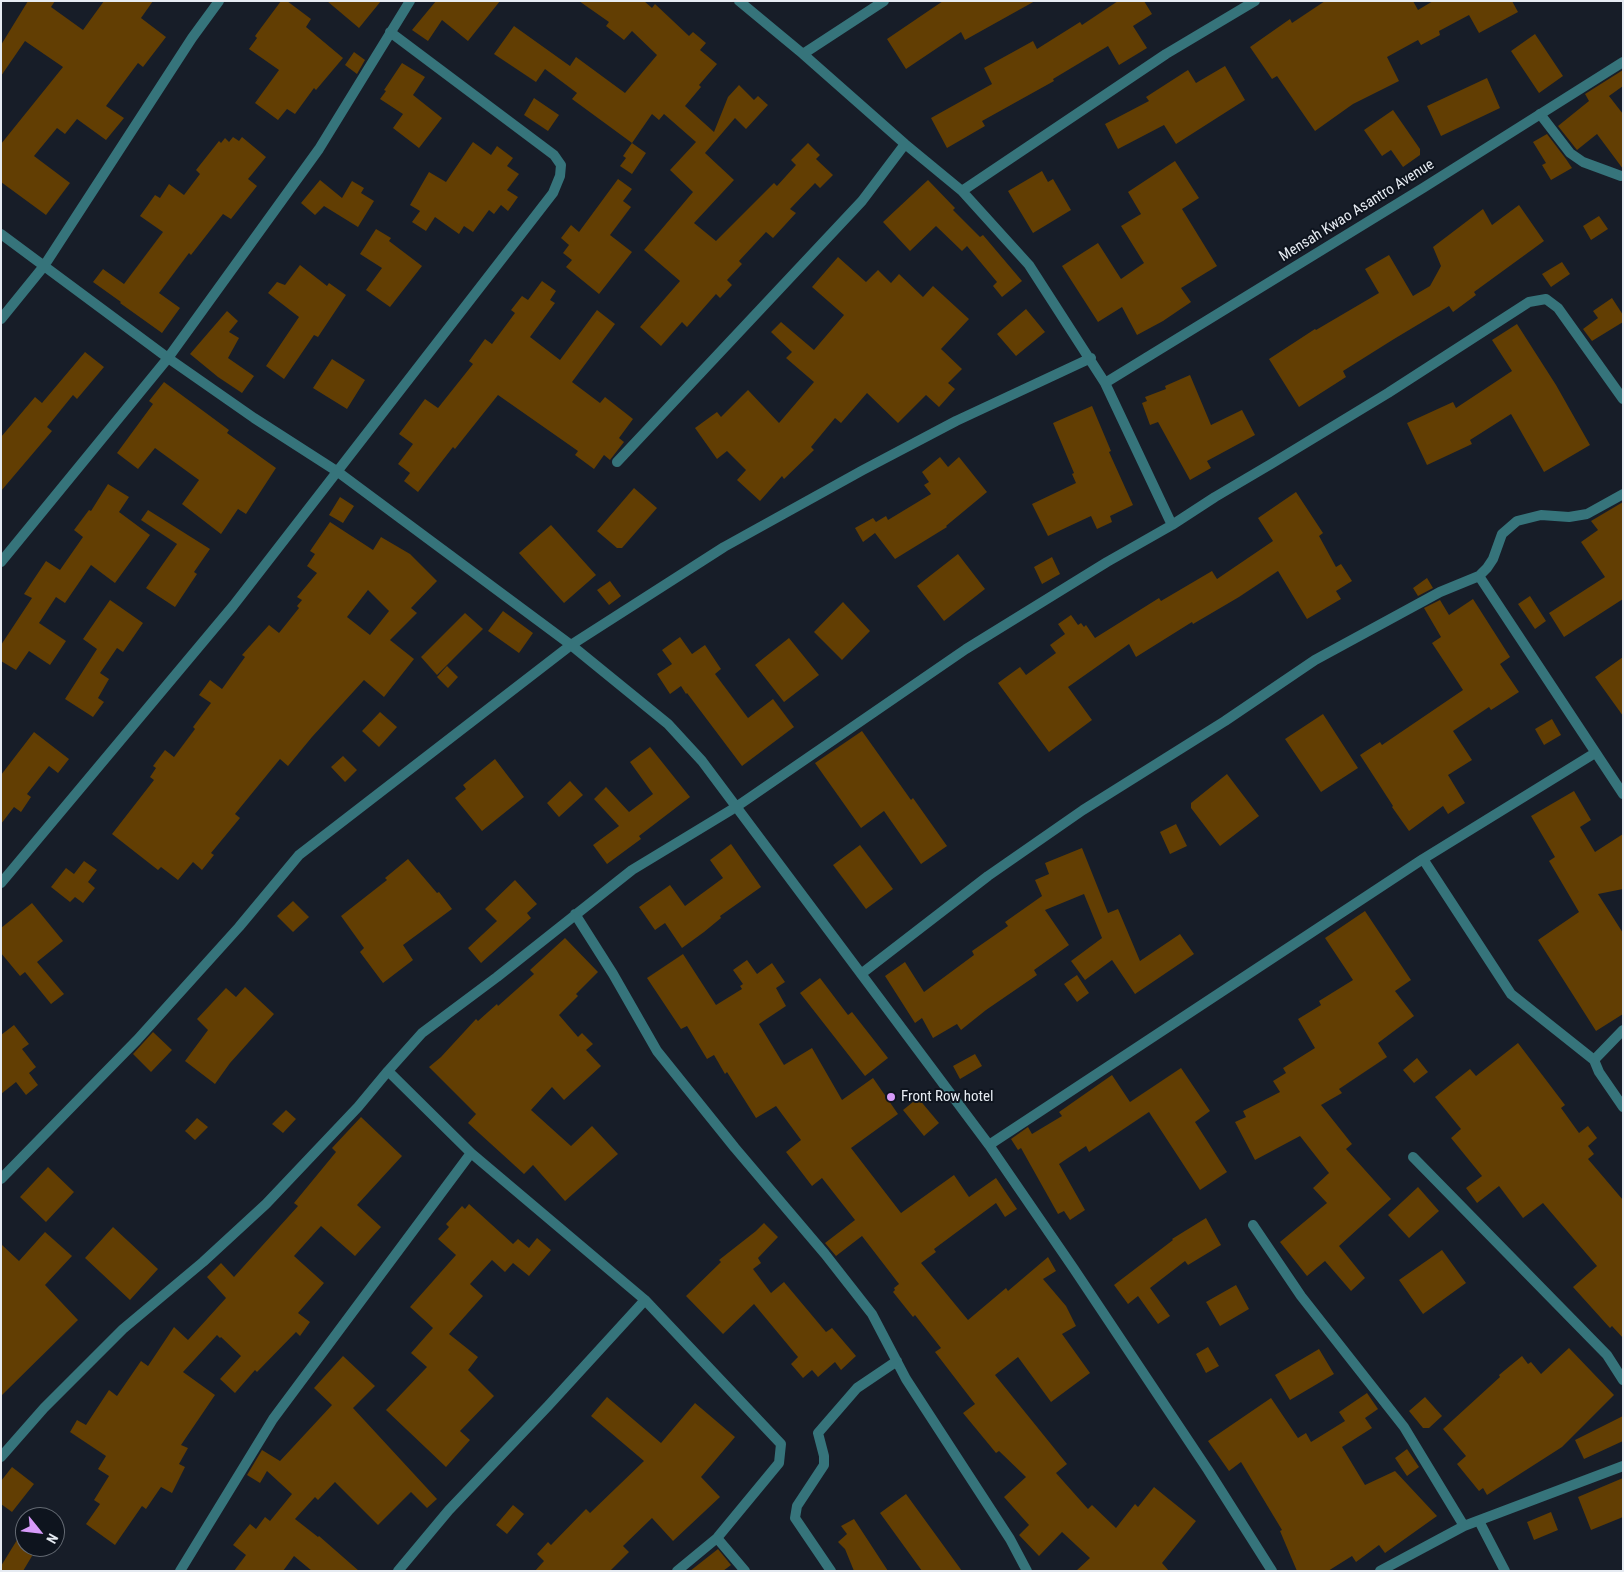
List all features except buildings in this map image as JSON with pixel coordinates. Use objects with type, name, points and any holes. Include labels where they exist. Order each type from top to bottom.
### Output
[{"type":"street","points":[[1,319],[44,266],[192,38],[219,1]]},
{"type":"street","points":[[1,562],[168,358],[319,149],[410,1]]},
{"type":"street","points":[[738,1],[803,54],[905,144],[962,191],[1029,265],[1091,358],[1105,383],[1172,525]]},
{"type":"street","points":[[803,54],[884,1]]},
{"type":"street","points":[[962,191],[1166,54],[1255,1]]},
{"type":"street","points":[[1,882],[233,606],[553,193],[560,176],[561,165],[554,155],[390,32]]},
{"type":"street","name":"Mensah Kwao Asantro Avenue","points":[[1105,383],[1423,188],[1623,62]]},
{"type":"street","points":[[1540,114],[1570,153],[1583,162],[1621,176]]},
{"type":"street","points":[[617,462],[862,201],[905,144]]},
{"type":"street","points":[[1,234],[168,358],[254,418],[338,472],[571,645],[668,724],[702,761],[989,1145],[1112,1325],[1272,1571]]},
{"type":"street","points":[[1,1457],[44,1408],[123,1329],[203,1262],[266,1204],[358,1108],[422,1033],[632,870],[736,806],[966,649],[1106,562],[1172,525],[1214,497],[1388,393],[1529,302],[1546,300],[1558,308],[1623,399]]},
{"type":"street","points":[[1,1179],[137,1040],[239,927],[299,855],[571,645],[724,547],[854,475],[956,421],[1091,358]]},
{"type":"street","points":[[860,974],[988,876],[1083,810],[1224,722],[1314,660],[1440,592],[1479,576],[1493,559],[1502,534],[1517,521],[1542,515],[1569,517],[1587,514],[1623,494]]},
{"type":"street","points":[[1479,576],[1623,794]]},
{"type":"street","points":[[989,1145],[1422,859],[1595,753]]},
{"type":"street","points":[[1422,859],[1511,994],[1594,1060],[1599,1072],[1623,1106]]},
{"type":"street","points":[[575,914],[613,974],[657,1051],[872,1314],[906,1379],[1010,1538],[1027,1571]]},
{"type":"street","points":[[1594,1060],[1623,1030]]},
{"type":"street","points":[[388,1071],[471,1152],[645,1300],[781,1444],[779,1463],[717,1538],[677,1571]]},
{"type":"street","points":[[180,1571],[273,1419],[471,1152]]},
{"type":"street","points":[[1413,1157],[1607,1355],[1623,1380]]},
{"type":"street","points":[[1253,1225],[1301,1296],[1404,1427],[1464,1526]]},
{"type":"street","points":[[398,1571],[449,1510],[645,1300]]},
{"type":"street","points":[[831,1571],[795,1518],[797,1506],[824,1465],[824,1456],[818,1433],[857,1388],[897,1361]]},
{"type":"street","points":[[1380,1571],[1464,1526],[1623,1466]]},
{"type":"street","points":[[1479,1520],[1506,1571]]},
{"type":"street","points":[[717,1538],[745,1571]]},
{"type":"place","name":"Front Row hotel","points":[[891,1097]]}]
